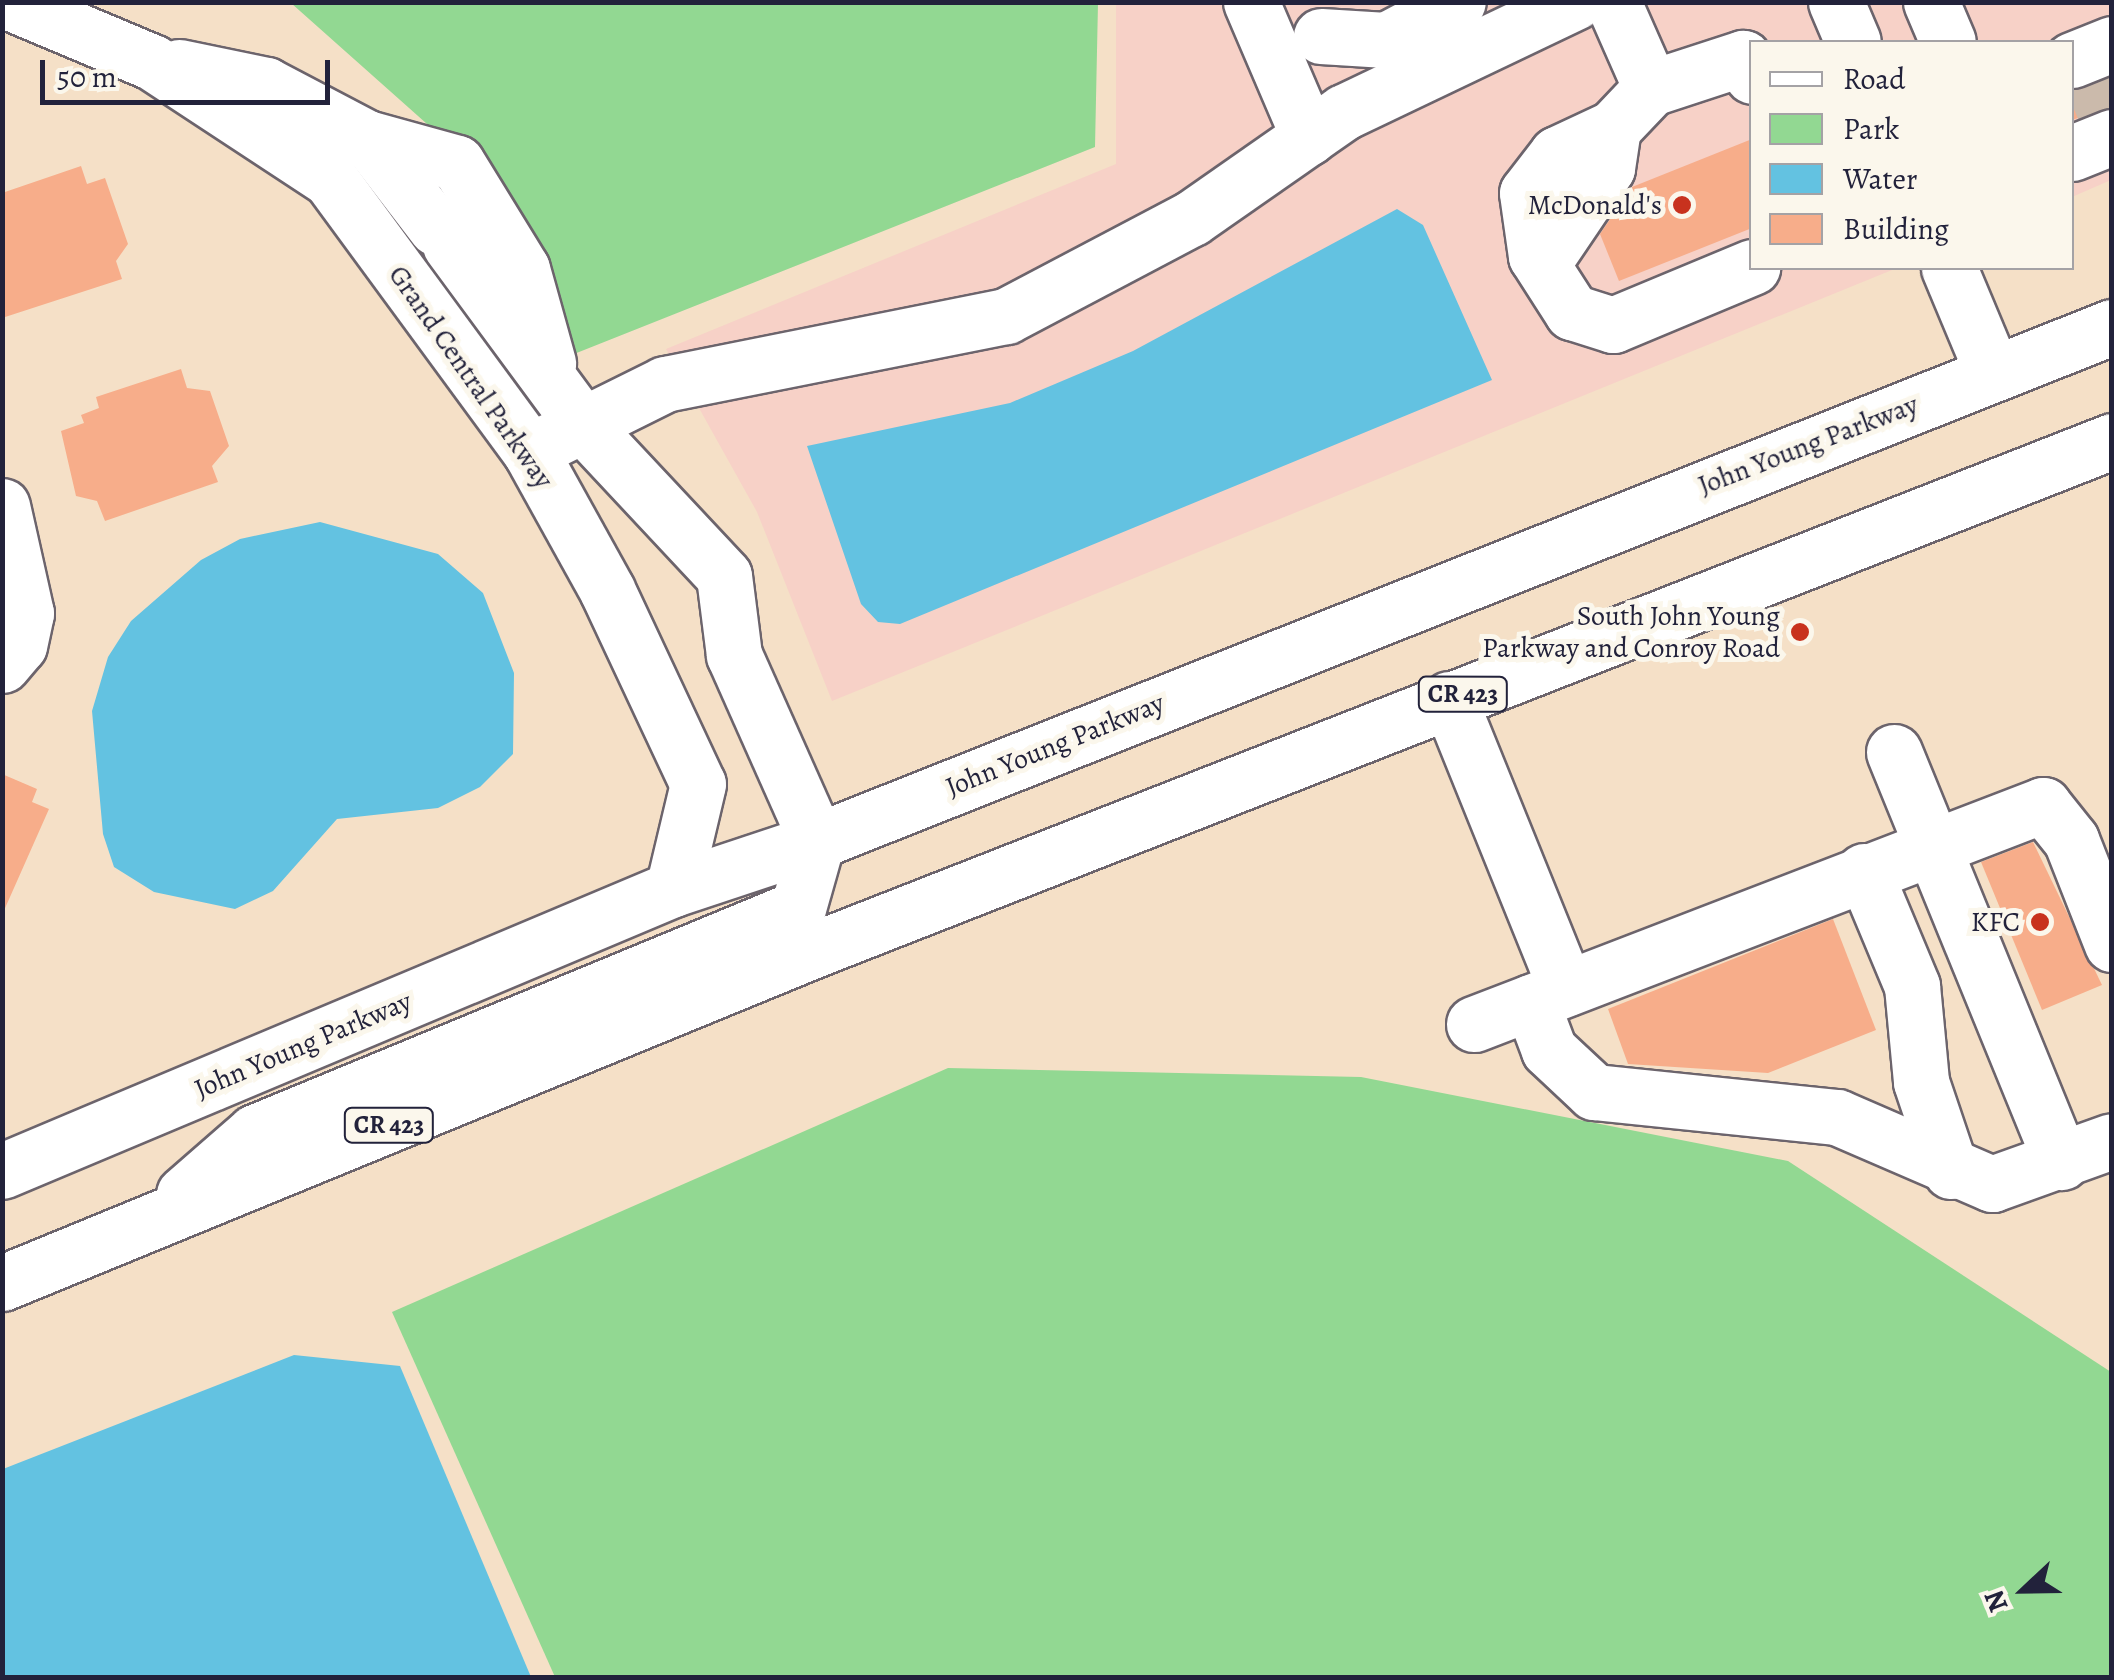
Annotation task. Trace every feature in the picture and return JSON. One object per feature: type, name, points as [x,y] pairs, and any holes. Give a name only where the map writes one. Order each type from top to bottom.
[{"type":"main road","points":[[1251,2],[1297,46],[1309,137]]},
{"type":"main road","points":[[1297,46],[1386,40],[1448,16],[1458,2]]},
{"type":"main road","points":[[1613,2],[1651,88]]},
{"type":"main road","points":[[1836,2],[1852,40]]},
{"type":"main road","points":[[1932,2],[1947,40]]},
{"type":"main road","name":"Grand Central Parkway","points":[[11,3],[152,62],[330,180],[357,216],[538,466],[698,784],[673,889]]},
{"type":"main road","points":[[538,466],[582,422],[754,365],[1006,316],[1192,218],[1344,112],[1550,8]]},
{"type":"main road","points":[[1297,46],[1377,12]]},
{"type":"main road","points":[[1749,70],[1743,58],[1651,88],[1613,128],[1557,154],[1528,193],[1542,264],[1572,312],[1613,324],[1749,268]]},
{"type":"main road","name":"Grand Central Parkway","points":[[152,62],[266,85],[380,155],[582,422],[724,576],[734,655],[816,841]]},
{"type":"main road","points":[[357,216],[380,155],[429,148],[472,182],[522,269],[582,422]]},
{"type":"main road","points":[[1950,270],[1993,373]]},
{"type":"main road","name":"John Young Parkway","points":[[2,1171],[673,889],[816,841],[2112,327]]},
{"type":"main road","name":"CR 423","points":[[2,1283],[816,950],[2112,440]]},
{"type":"main road","points":[[2,506],[26,613],[19,646],[2,665]]},
{"type":"main road","points":[[1449,699],[1548,995],[1549,1050],[1594,1092],[1837,1116],[1952,1170],[1992,1184],[2112,1141]]},
{"type":"main road","points":[[1894,752],[2062,1162]]},
{"type":"main road","points":[[816,950],[851,860],[958,800],[991,771]]},
{"type":"main road","points":[[1474,1024],[2043,805]]},
{"type":"main road","points":[[2043,805],[2071,840],[2112,944]]},
{"type":"main road","points":[[2043,805],[2112,990]]},
{"type":"main road","points":[[152,1222],[255,1132],[798,908],[816,841]]},
{"type":"main road","points":[[1864,871],[1912,986],[1921,1082],[1952,1170]]},
{"type":"shaded area","points":[[1116,3],[2111,3],[2111,180],[2074,196],[2074,40],[1749,40],[1749,270],[1892,270],[832,701],[757,512],[666,349],[1116,164]]},
{"type":"green space","points":[[291,3],[1098,3],[1095,147],[574,354],[454,148]]},
{"type":"green space","points":[[948,1068],[1361,1077],[1788,1161],[2111,1372],[2111,1677],[555,1677],[392,1312]]},
{"type":"water","points":[[1397,209],[1423,225],[1492,380],[900,624],[878,622],[861,604],[807,446],[1010,403],[1133,351]]},
{"type":"water","points":[[320,522],[438,554],[483,593],[514,673],[513,754],[480,787],[438,808],[337,819],[273,891],[235,909],[154,892],[114,867],[103,834],[92,711],[108,657],[131,621],[201,560],[240,539]]},
{"type":"water","points":[[294,1355],[400,1366],[531,1677],[3,1677],[3,1469]]},
{"type":"building","points":[[2112,78],[2112,107],[2074,119],[2074,90]]},
{"type":"building","name":"McDonald's","points":[[1749,140],[1749,229],[1619,281],[1600,234],[1632,187]]},
{"type":"building","points":[[81,166],[87,184],[105,178],[128,244],[116,261],[122,279],[2,318],[2,193]]},
{"type":"building","points":[[181,369],[187,388],[210,391],[229,446],[212,466],[218,482],[105,521],[97,501],[76,496],[61,431],[84,423],[81,415],[99,408],[96,397]]},
{"type":"building","points":[[2,774],[37,789],[32,802],[49,809],[2,915]]},
{"type":"building","name":"KFC","points":[[2033,842],[2102,985],[2042,1010],[1981,862]]},
{"type":"building","points":[[1833,919],[1876,1030],[1768,1073],[1628,1064],[1608,1009]]},
{"type":"tunnel","points":[[2091,78],[2107,116]]},
{"type":"place","name":"McDonald's","points":[[1682,205]]},
{"type":"place","name":"South John Young Parkway and Conroy Road","points":[[1800,632]]},
{"type":"place","name":"KFC","points":[[2040,922]]}]
